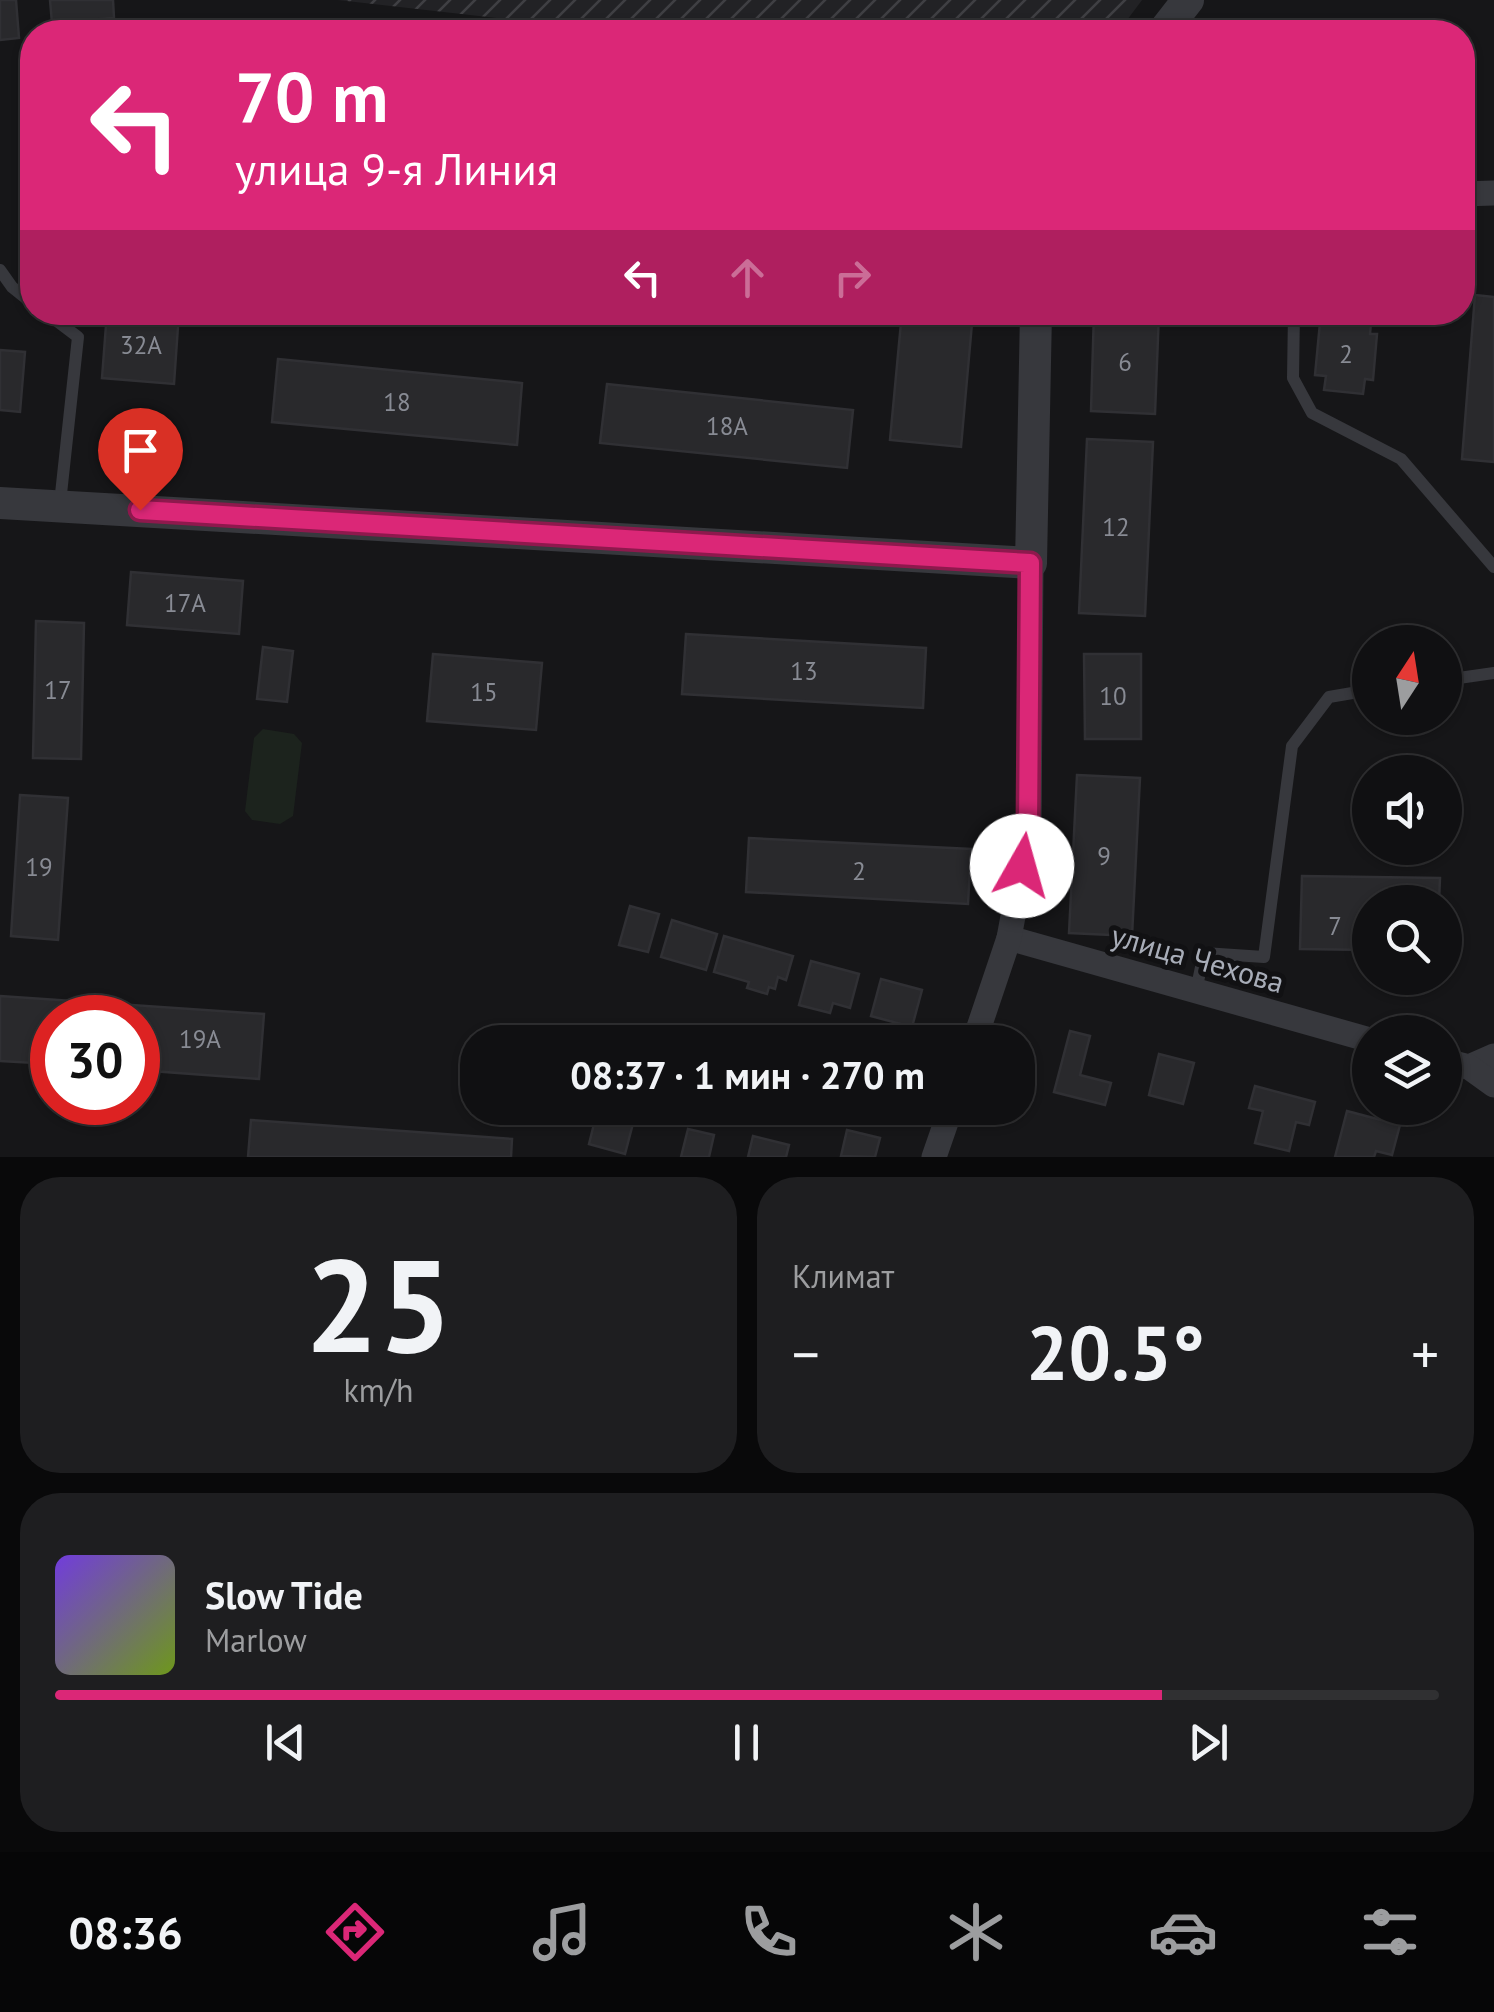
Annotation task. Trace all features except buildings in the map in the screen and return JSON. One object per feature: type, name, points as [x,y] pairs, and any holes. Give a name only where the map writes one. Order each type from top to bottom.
[{"type":"street","points":[[1172,20],[1188,0]]},
{"type":"street","points":[[980,1025],[1009,938],[1028,830],[1036,325]]},
{"type":"street","points":[[0,503],[1030,563]]},
{"type":"street","name":"улица Чехова","points":[[1009,938],[1352,1035]]},
{"type":"street","points":[[1462,1063],[1494,1056]]},
{"type":"street","points":[[1462,1067],[1494,1085]]},
{"type":"street","points":[[934,1157],[945,1125]]},
{"type":"lane","points":[[0,270],[20,293]]},
{"type":"lane","points":[[60,506],[78,337],[62,325]]},
{"type":"lane","points":[[1294,325],[1294,378],[1312,413],[1401,459],[1494,568]]},
{"type":"lane","points":[[1462,677],[1494,672]]},
{"type":"lane","points":[[1196,991],[1204,952],[1264,958],[1292,746],[1329,696],[1352,693]]},
{"type":"shaded area","points":[[338,0],[1142,0],[1127,20],[514,20]]},
{"type":"shaded area","points":[[263,729],[294,734],[302,743],[293,816],[280,824],[252,820],[245,811],[254,738]]},
{"type":"route","points":[[140,510],[1030,563],[1028,830],[1022,866]]}]
